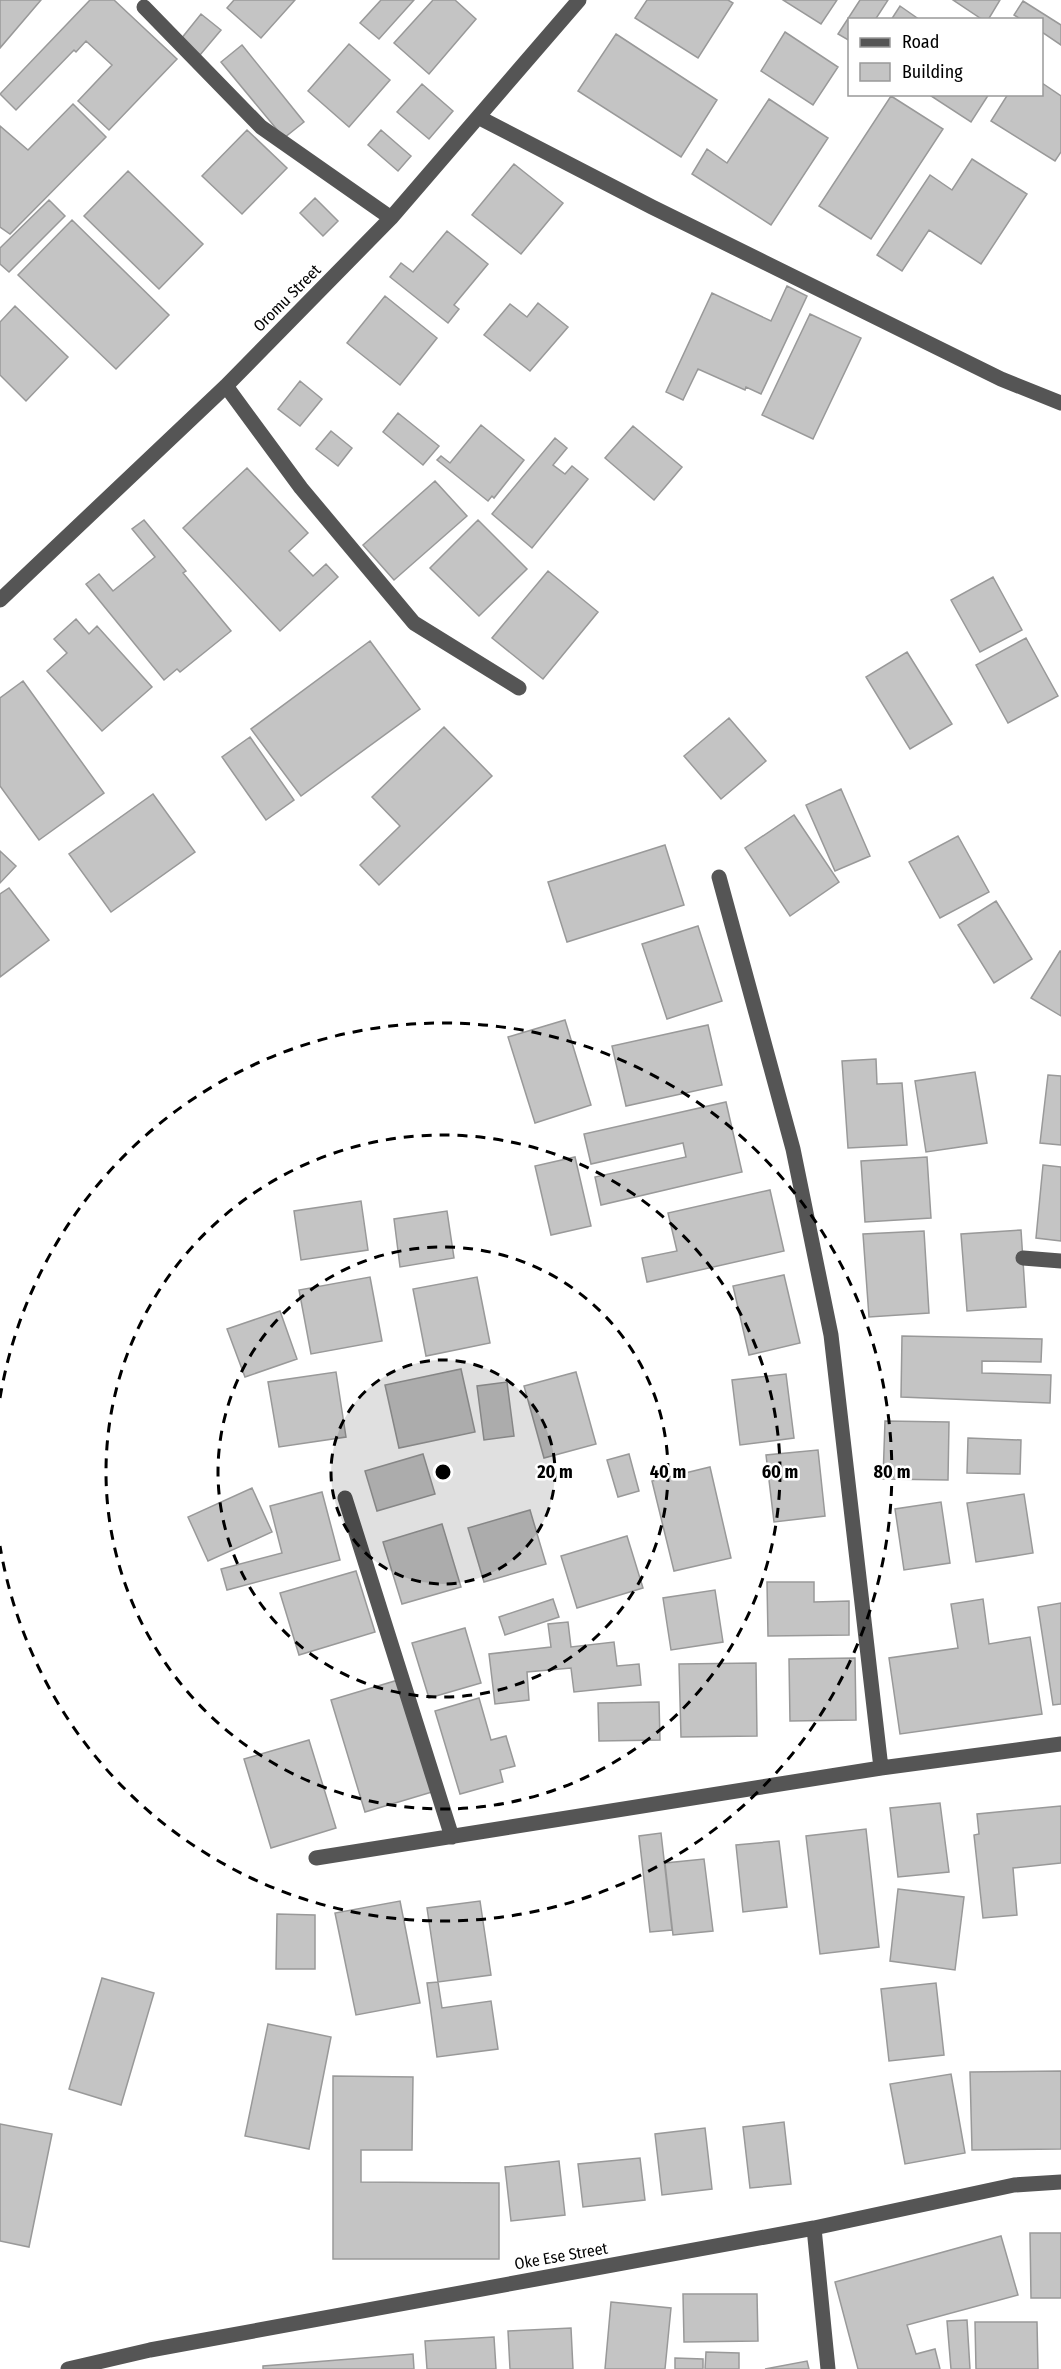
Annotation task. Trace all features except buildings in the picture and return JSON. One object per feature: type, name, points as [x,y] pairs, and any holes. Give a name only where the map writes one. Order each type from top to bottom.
[{"type":"street","name":"Oromu Street","points":[[0,600],[226,386],[391,218],[579,0]]},
{"type":"street","points":[[144,7],[261,128],[391,218]]},
{"type":"street","points":[[478,117],[652,207],[1001,379],[1061,403]]},
{"type":"street","points":[[226,386],[301,488],[414,623],[519,688]]},
{"type":"street","points":[[718,877],[794,1149],[831,1335],[881,1768]]},
{"type":"street","points":[[1023,1258],[1061,1261]]},
{"type":"street","points":[[345,1498],[452,1837]]},
{"type":"street","points":[[316,1858],[881,1768],[1061,1744]]},
{"type":"street","name":"Oke Ese Street","points":[[68,2369],[150,2350],[814,2228],[1014,2185],[1061,2182]]},
{"type":"street","points":[[814,2228],[828,2369]]}]
